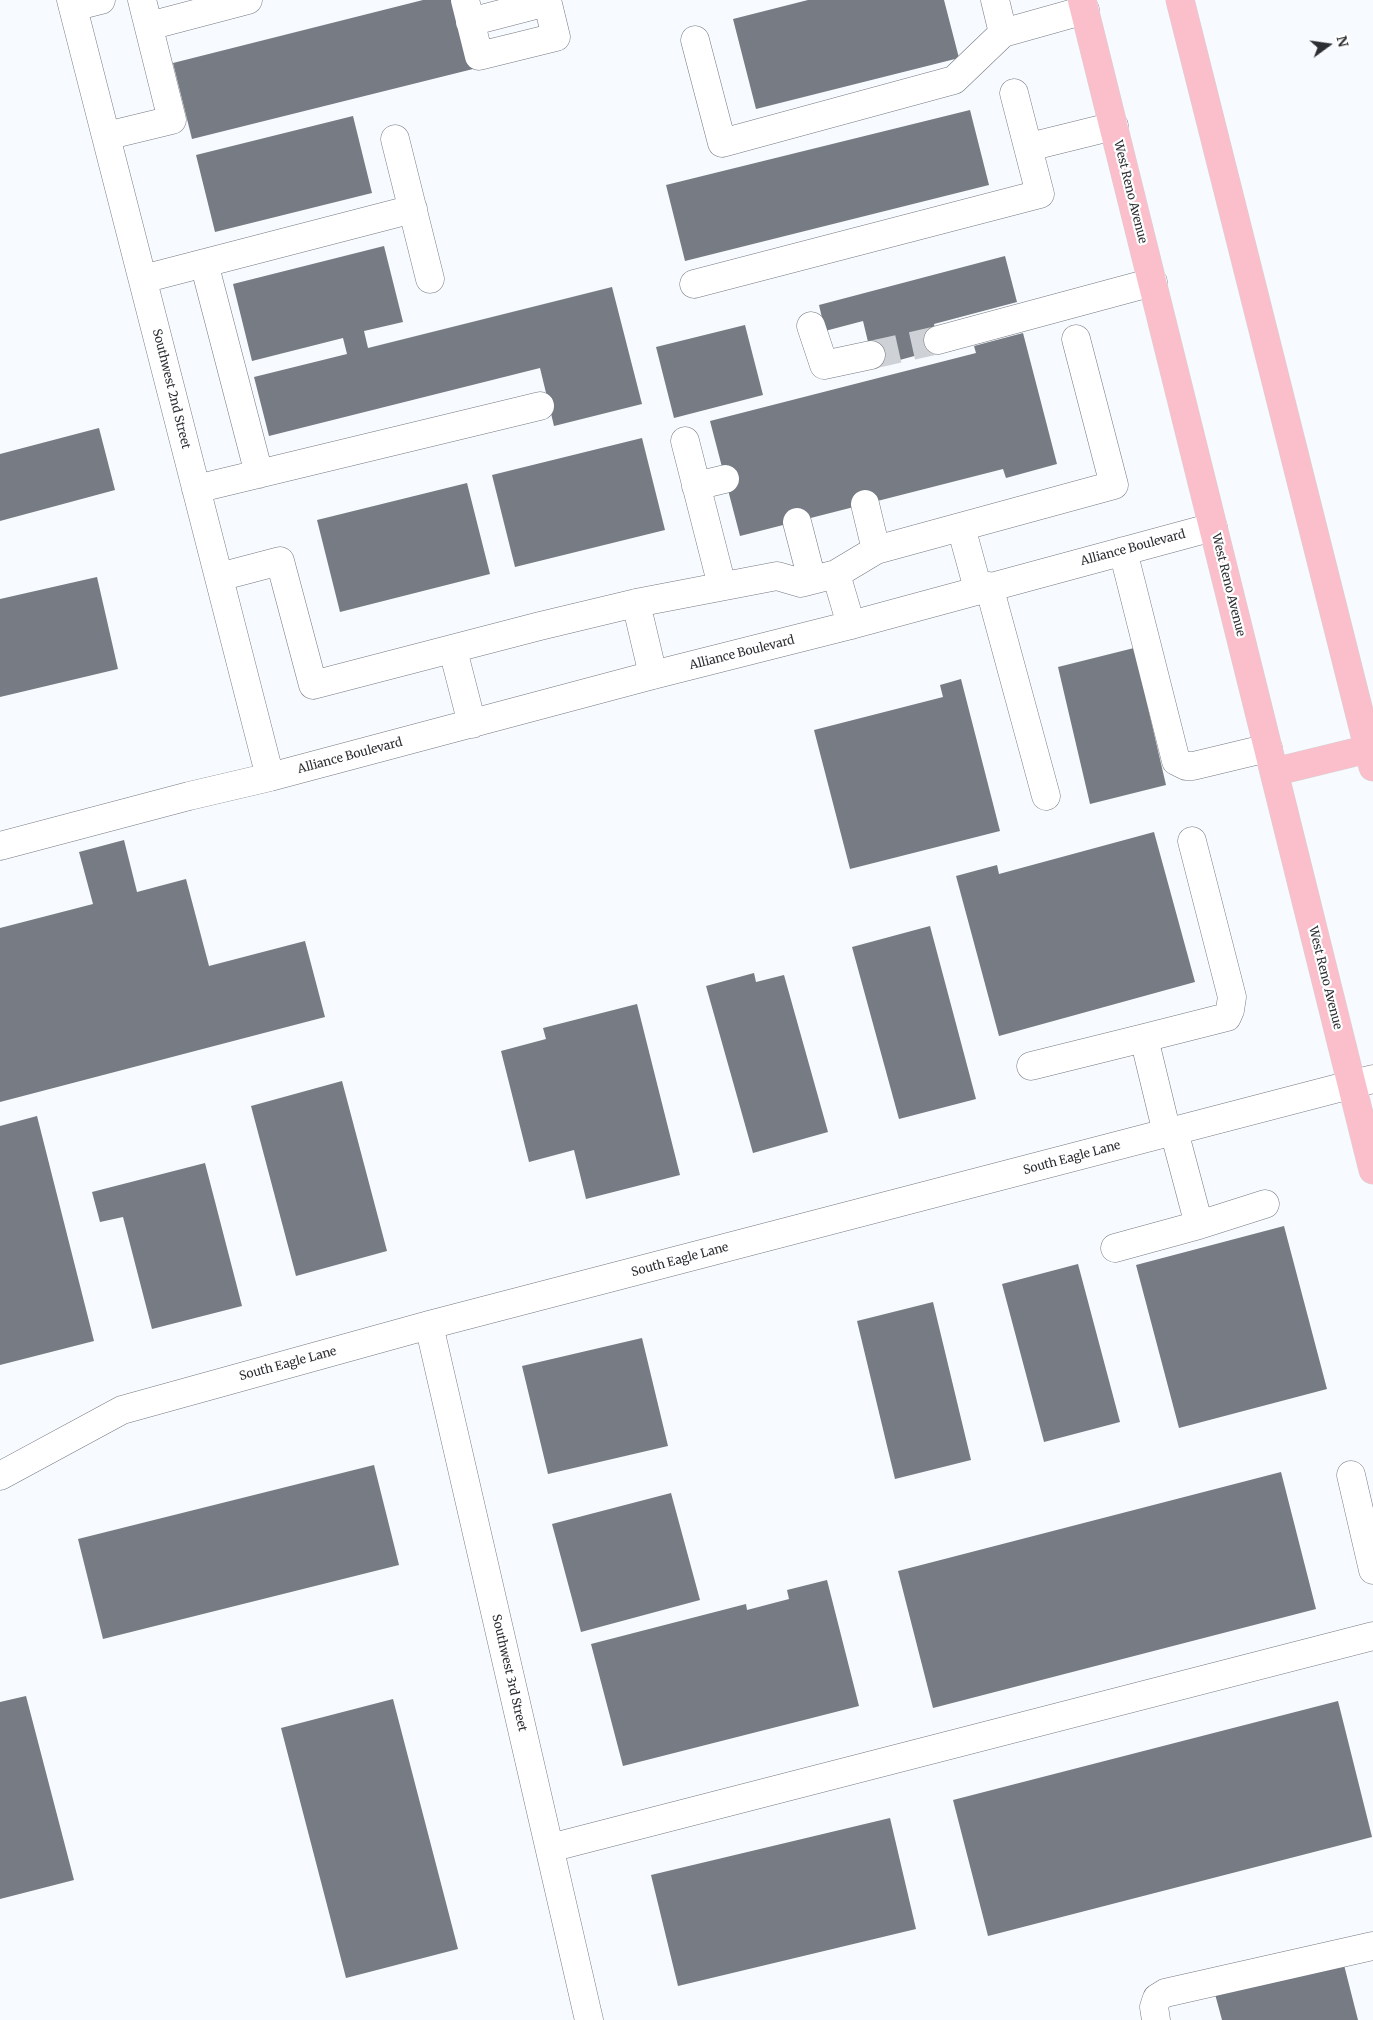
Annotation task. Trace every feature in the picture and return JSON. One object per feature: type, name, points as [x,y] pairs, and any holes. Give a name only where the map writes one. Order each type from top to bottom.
[{"type":"main road","points":[[1180,0],[1371,758],[1271,760]]},
{"type":"main road","name":"West Reno Avenue","points":[[1084,5],[1271,760],[1362,1082],[1373,1170]]},
{"type":"street","points":[[72,3],[101,0]]},
{"type":"street","points":[[106,136],[172,120],[142,0]]},
{"type":"street","points":[[149,26],[248,0]]},
{"type":"street","points":[[995,0],[1004,33]]},
{"type":"street","points":[[547,1],[556,37],[479,56],[467,11],[547,1]]},
{"type":"street","name":"Southwest 2nd Street","points":[[72,3],[270,777]]},
{"type":"street","points":[[695,40],[722,142],[954,80],[1004,33],[1084,5]]},
{"type":"street","points":[[694,284],[1040,194],[1014,93]]},
{"type":"street","points":[[1029,147],[1114,126]]},
{"type":"street","points":[[395,139],[430,279]]},
{"type":"street","points":[[143,279],[413,209]]},
{"type":"street","points":[[204,263],[259,474]]},
{"type":"street","points":[[938,340],[1153,282]]},
{"type":"street","points":[[811,326],[824,365],[871,355]]},
{"type":"street","points":[[219,577],[280,561],[314,685],[636,603],[777,576],[801,583],[824,577],[876,550],[1114,485],[1076,339]]},
{"type":"street","points":[[196,489],[540,406]]},
{"type":"street","points":[[685,441],[722,586]]},
{"type":"street","points":[[696,486],[725,479]]},
{"type":"street","points":[[865,504],[876,550]]},
{"type":"street","points":[[796,522],[851,625]]},
{"type":"street","name":"Alliance Boulevard","points":[[0,846],[851,625],[1213,527]]},
{"type":"street","points":[[961,528],[983,588],[1046,796]]},
{"type":"street","points":[[1123,550],[1176,761],[1186,766],[1193,766],[1271,760]]},
{"type":"street","points":[[636,603],[654,675]]},
{"type":"street","points":[[453,650],[472,724]]},
{"type":"street","points":[[1031,1066],[1227,1018],[1232,997],[1192,841]]},
{"type":"street","points":[[1144,1038],[1170,1132],[1199,1224]]},
{"type":"street","name":"South Eagle Lane","points":[[0,1476],[122,1410],[428,1325],[1362,1082]]},
{"type":"street","points":[[1115,1248],[1265,1204]]},
{"type":"street","name":"Southwest 3rd Street","points":[[428,1325],[589,2020]]},
{"type":"street","points":[[1351,1475],[1373,1570]]},
{"type":"street","points":[[550,1848],[1373,1636]]},
{"type":"street","points":[[1156,2020],[1154,2008],[1157,1998],[1164,1993],[1373,1946]]},
{"type":"building","points":[[423,0],[456,0],[473,69],[192,139],[173,63]]},
{"type":"building","points":[[808,0],[944,0],[959,58],[756,109],[733,19]]},
{"type":"building","points":[[970,110],[989,185],[685,261],[666,185]]},
{"type":"building","points":[[353,116],[372,193],[215,232],[196,155]]},
{"type":"building","points":[[384,246],[403,322],[364,331],[368,348],[612,287],[642,404],[554,426],[540,368],[269,436],[254,377],[347,354],[343,338],[252,361],[233,284]]},
{"type":"building","points":[[1005,256],[1017,302],[934,324],[940,349],[874,367],[863,321],[825,331],[819,305]]},
{"type":"building","points":[[745,325],[763,395],[674,418],[656,347]]},
{"type":"building","points":[[1023,333],[1057,464],[1006,478],[1003,469],[740,536],[710,421],[976,353],[974,346]]},
{"type":"building","points":[[99,428],[115,490],[0,521],[0,454]]},
{"type":"building","points":[[642,438],[665,530],[515,567],[492,475]]},
{"type":"building","points":[[467,483],[490,574],[340,612],[317,520]]},
{"type":"building","points":[[97,577],[118,669],[0,697],[0,599]]},
{"type":"building","points":[[1134,648],[1166,785],[1090,804],[1058,667]]},
{"type":"building","points":[[961,679],[1000,831],[850,869],[814,730],[943,697],[940,685]]},
{"type":"building","points":[[1154,832],[1195,982],[999,1036],[956,876],[997,865],[999,874]]},
{"type":"building","points":[[124,840],[137,892],[186,879],[209,966],[305,941],[325,1017],[0,1102],[0,928],[93,904],[79,852]]},
{"type":"building","points":[[930,926],[976,1099],[899,1119],[852,947]]},
{"type":"building","points":[[754,973],[756,982],[784,975],[828,1132],[753,1153],[706,986]]},
{"type":"building","points":[[637,1004],[680,1175],[586,1199],[574,1150],[529,1162],[501,1051],[546,1039],[543,1028]]},
{"type":"building","points":[[342,1081],[387,1251],[296,1276],[251,1106]]},
{"type":"building","points":[[37,1116],[94,1341],[0,1365],[0,1126]]},
{"type":"building","points":[[205,1163],[242,1306],[152,1329],[123,1217],[100,1222],[92,1192]]},
{"type":"building","points":[[1284,1226],[1327,1389],[1179,1428],[1136,1265]]},
{"type":"building","points":[[1078,1264],[1120,1422],[1044,1442],[1002,1284]]},
{"type":"building","points":[[933,1302],[971,1460],[895,1479],[857,1321]]},
{"type":"building","points":[[642,1338],[668,1446],[548,1474],[522,1366]]},
{"type":"building","points":[[374,1465],[399,1565],[103,1639],[78,1539]]},
{"type":"building","points":[[1281,1472],[1316,1609],[933,1708],[898,1571]]},
{"type":"building","points":[[671,1493],[700,1600],[581,1632],[552,1524]]},
{"type":"building","points":[[827,1580],[859,1706],[623,1766],[591,1644],[746,1604],[747,1610],[789,1599],[787,1590]]},
{"type":"building","points":[[26,1696],[74,1880],[0,1899],[0,1702]]},
{"type":"building","points":[[393,1699],[458,1949],[346,1978],[281,1728]]},
{"type":"building","points":[[1338,1701],[1372,1837],[988,1936],[953,1800]]},
{"type":"building","points":[[890,1818],[916,1929],[678,1986],[651,1875]]},
{"type":"building","points":[[1343,1961],[1358,2020],[1222,2020],[1215,1994]]},
{"type":"tunnel","points":[[871,355],[938,340]]}]
